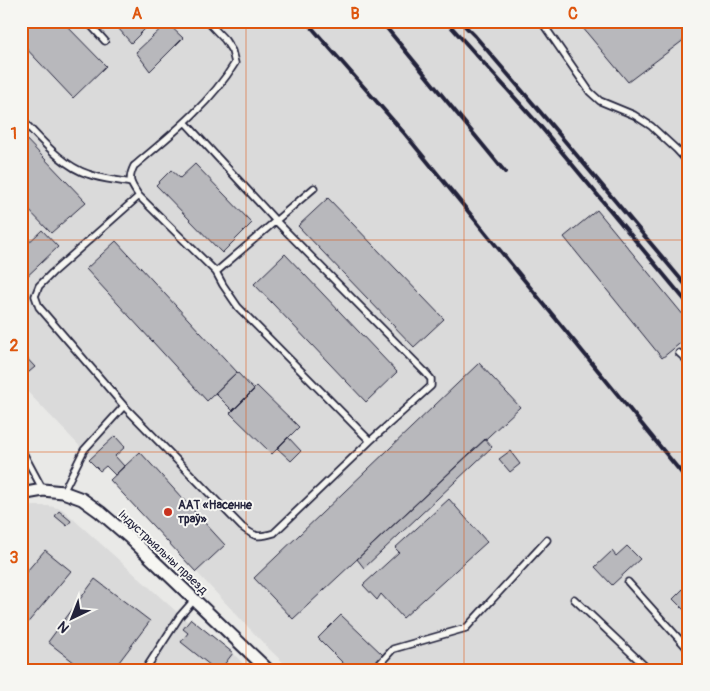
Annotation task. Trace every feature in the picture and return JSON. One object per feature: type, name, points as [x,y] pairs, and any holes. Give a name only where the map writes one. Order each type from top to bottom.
[{"type":"street","name":"Індустрыяльны праезд","points":[[21,494],[43,490],[63,492],[82,500],[100,512],[195,599],[268,670]]},
{"type":"lane","points":[[86,21],[105,41]]},
{"type":"lane","points":[[207,21],[232,51],[235,63],[226,76],[185,122],[134,166],[130,174],[130,183],[139,196],[216,272],[238,307],[370,441]]},
{"type":"lane","points":[[541,21],[590,92],[600,101],[634,115],[650,126],[689,163]]},
{"type":"lane","points":[[21,119],[62,160],[74,168],[88,174],[130,183]]},
{"type":"lane","points":[[139,196],[39,286],[35,296],[39,307],[124,406],[242,527],[252,535],[264,536],[274,533],[370,441],[427,390],[431,386],[431,379],[276,220],[185,122]]},
{"type":"lane","points":[[216,272],[314,188]]},
{"type":"lane","points":[[679,352],[689,362]]},
{"type":"lane","points":[[63,492],[84,450],[124,406]]},
{"type":"lane","points":[[21,449],[43,490]]},
{"type":"lane","points":[[374,670],[393,648],[466,628],[547,540]]},
{"type":"lane","points":[[628,582],[689,650]]},
{"type":"lane","points":[[145,670],[180,616],[195,599]]},
{"type":"lane","points":[[574,599],[649,670]]},
{"type":"shaded area","points":[[21,21],[689,21],[689,670],[291,670],[266,646],[110,480],[115,475],[107,466],[100,471],[89,460],[91,458],[21,385]]},
{"type":"shaded area","points":[[49,506],[62,509],[188,622],[191,619],[233,653],[249,670],[21,670],[21,508]]},
{"type":"building","points":[[21,21],[62,21],[106,66],[73,98],[21,43]]},
{"type":"building","points":[[112,21],[153,21],[131,43]]},
{"type":"building","points":[[577,21],[689,21],[689,36],[628,82]]},
{"type":"building","points":[[167,23],[183,38],[150,71],[136,52]]},
{"type":"building","points":[[21,134],[86,202],[51,233],[21,202]]},
{"type":"building","points":[[195,164],[252,223],[222,253],[156,185],[171,170],[180,178]]},
{"type":"building","points":[[328,198],[444,319],[414,347],[298,226]]},
{"type":"building","points":[[597,210],[689,322],[689,336],[662,358],[564,237]]},
{"type":"building","points":[[42,230],[58,247],[21,282],[21,250]]},
{"type":"building","points":[[116,241],[237,372],[207,401],[86,269]]},
{"type":"building","points":[[285,254],[397,372],[366,402],[254,284]]},
{"type":"building","points":[[21,352],[35,367],[23,377],[21,375]]},
{"type":"building","points":[[479,363],[520,407],[293,619],[254,578]]},
{"type":"building","points":[[237,372],[254,390],[233,411],[215,393]]},
{"type":"building","points":[[257,386],[299,427],[272,454],[230,413]]},
{"type":"building","points":[[115,436],[125,447],[115,456],[124,466],[115,475],[106,466],[100,471],[89,460]]},
{"type":"building","points":[[288,437],[301,451],[291,461],[277,448]]},
{"type":"building","points":[[485,439],[492,447],[364,568],[357,559]]},
{"type":"building","points":[[510,451],[520,464],[510,472],[499,459]]},
{"type":"building","name":"ААТ «Насенне траў»","points":[[140,452],[225,545],[196,572],[110,480]]},
{"type":"building","points":[[449,499],[487,542],[403,618],[381,594],[377,600],[363,585],[399,552],[395,548]]},
{"type":"building","points":[[59,511],[71,521],[67,526],[55,516]]},
{"type":"building","points":[[627,546],[640,559],[612,585],[595,567],[612,551],[616,556]]},
{"type":"building","points":[[45,550],[71,571],[25,626],[21,623],[21,578]]},
{"type":"building","points":[[95,579],[150,621],[113,670],[84,670],[48,642]]},
{"type":"building","points":[[685,587],[689,591],[689,615],[673,599]]},
{"type":"building","points":[[341,615],[383,655],[368,670],[350,670],[318,638]]},
{"type":"building","points":[[191,619],[233,653],[220,670],[216,670],[181,642],[188,633],[183,629]]},
{"type":"railway","points":[[306,21],[405,134],[689,482]]},
{"type":"railway","points":[[381,21],[505,172]]},
{"type":"railway","points":[[446,21],[541,127],[689,305]]},
{"type":"railway","points":[[460,21],[548,121],[689,289]]},
{"type":"place","name":"ААТ «Насенне траў»","points":[[168,512]]}]
